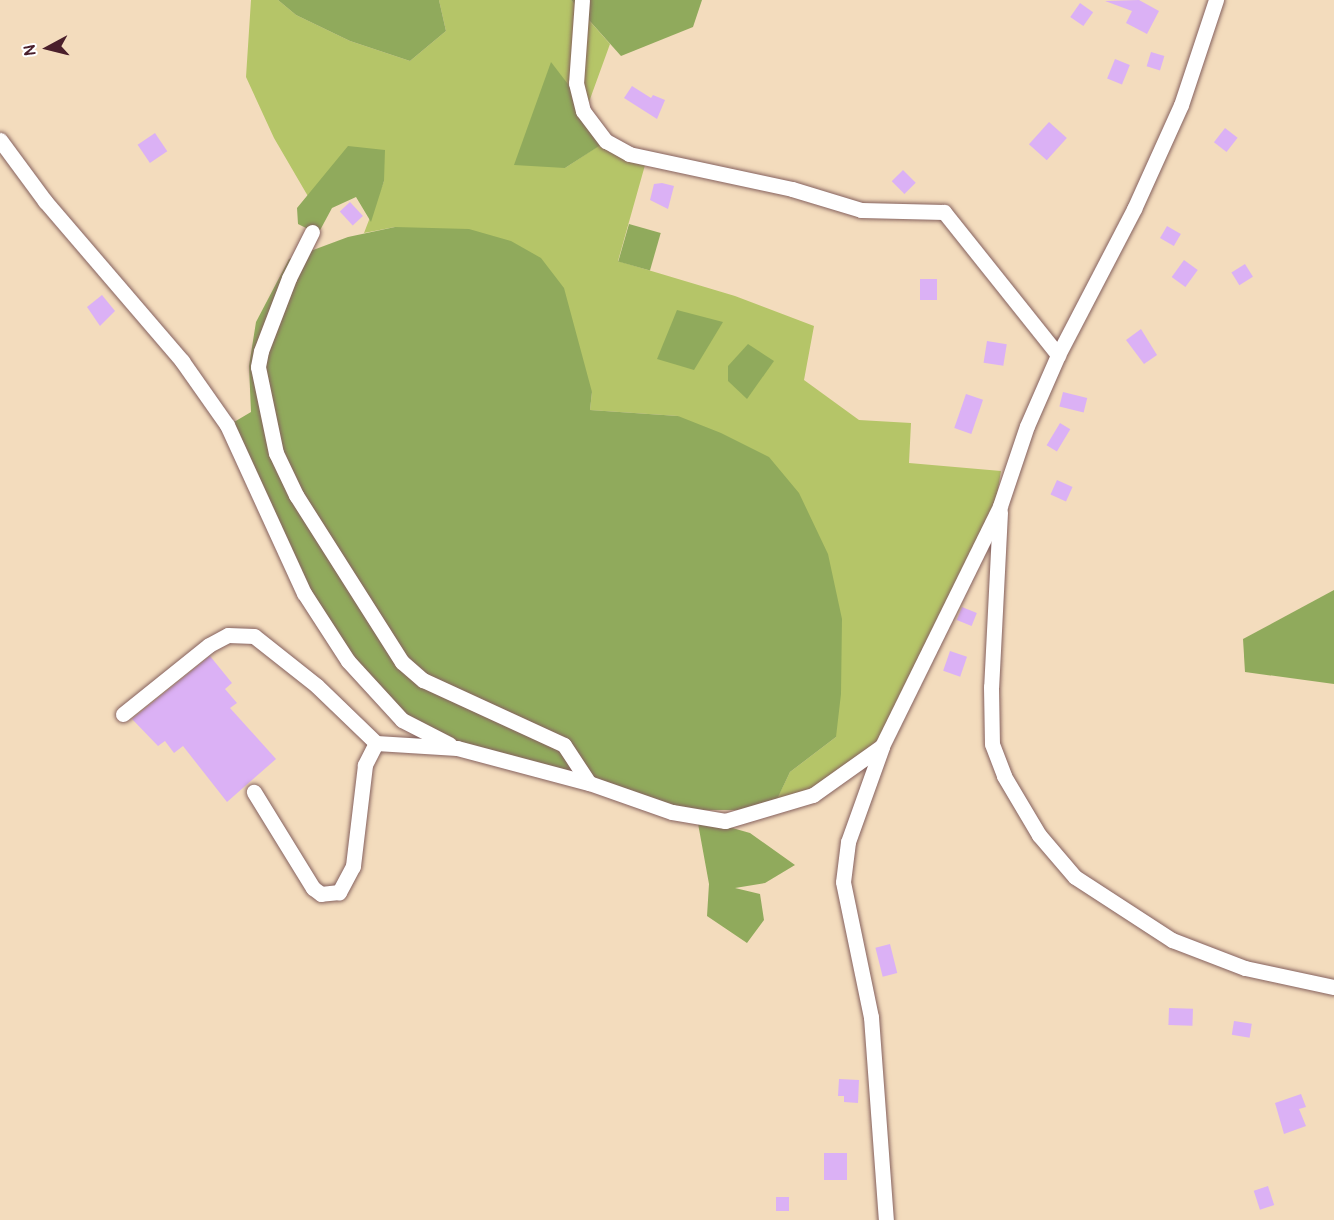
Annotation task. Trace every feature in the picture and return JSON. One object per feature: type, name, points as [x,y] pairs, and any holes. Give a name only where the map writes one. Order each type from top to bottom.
[{"type":"street","points":[[582,0],[576,83],[583,111],[606,141],[629,154],[792,189],[861,210],[944,212],[1058,355]]},
{"type":"street","points":[[886,1220],[871,1017],[843,882],[848,843],[882,746],[1000,506],[1027,426],[1058,355],[1134,209],[1181,105],[1216,0]]},
{"type":"street","points":[[0,140],[45,201],[182,361],[227,425],[304,593],[348,661],[402,720],[457,748]]},
{"type":"street","points":[[312,232],[289,278],[261,351],[258,367],[276,453],[296,495],[402,662],[423,680],[564,745],[589,783]]},
{"type":"street","points":[[1000,506],[991,687],[992,744],[1004,776],[1039,835],[1075,878],[1172,940],[1245,968],[1334,987]]},
{"type":"street","points":[[123,714],[209,645],[242,633],[254,636],[317,686],[376,743],[457,748],[589,783],[672,812],[725,820],[813,795],[882,746]]},
{"type":"street","points":[[254,792],[313,888],[321,894],[334,894],[347,882],[353,866],[365,765],[376,743]]},
{"type":"green space","points":[[251,0],[278,0],[296,15],[350,41],[410,61],[446,31],[439,0],[571,0],[610,44],[565,168],[606,141],[647,158],[618,261],[735,296],[814,326],[804,380],[859,420],[911,423],[909,463],[1001,471],[996,501],[879,739],[823,786],[776,801],[790,772],[836,737],[678,416],[590,410],[592,392],[395,227],[364,233],[384,181],[309,198],[274,138],[246,77]]},
{"type":"green space","points":[[278,0],[439,0],[446,31],[410,61],[350,41],[296,15]]},
{"type":"green space","points":[[571,0],[702,0],[693,27],[621,56]]},
{"type":"green space","points":[[551,62],[610,139],[565,168],[514,165]]},
{"type":"green space","points":[[348,146],[385,150],[384,181],[371,222],[356,197],[332,208],[318,234],[298,224],[297,208]]},
{"type":"green space","points":[[629,224],[661,233],[650,271],[618,261]]},
{"type":"green space","points":[[395,227],[469,229],[511,241],[541,258],[564,288],[592,392],[590,410],[678,416],[721,433],[769,457],[799,493],[828,554],[842,619],[841,694],[836,737],[790,772],[772,810],[685,810],[479,750],[404,720],[305,593],[229,425],[251,412],[249,366],[256,322],[289,259],[348,237]]},
{"type":"green space","points":[[677,310],[723,322],[694,370],[657,359]]},
{"type":"green space","points":[[748,344],[774,361],[747,399],[728,381],[728,366]]},
{"type":"green space","points":[[1334,590],[1334,684],[1245,672],[1243,639]]},
{"type":"green space","points":[[697,818],[750,833],[795,865],[765,883],[735,888],[760,894],[764,920],[747,943],[707,916],[709,884]]},
{"type":"building","points":[[1139,0],[1159,11],[1147,34],[1126,23],[1132,11],[1105,1]]},
{"type":"building","points":[[1080,3],[1093,12],[1083,26],[1070,17]]},
{"type":"building","points":[[1151,52],[1164,56],[1160,70],[1147,66]]},
{"type":"building","points":[[1115,59],[1130,65],[1122,84],[1107,78]]},
{"type":"building","points":[[632,86],[651,98],[653,95],[665,100],[657,119],[624,98]]},
{"type":"building","points":[[1049,122],[1067,138],[1047,160],[1029,144]]},
{"type":"building","points":[[1225,128],[1238,138],[1227,152],[1214,142]]},
{"type":"building","points":[[155,133],[167,151],[150,163],[138,145]]},
{"type":"building","points":[[903,170],[916,183],[904,194],[892,181]]},
{"type":"building","points":[[654,184],[674,186],[668,209],[650,200]]},
{"type":"building","points":[[350,202],[363,216],[353,225],[340,212]]},
{"type":"building","points":[[1167,226],[1181,234],[1174,246],[1160,238]]},
{"type":"building","points":[[1184,260],[1198,270],[1185,287],[1172,277]]},
{"type":"building","points":[[1245,264],[1253,277],[1239,285],[1231,272]]},
{"type":"building","points":[[920,279],[937,279],[937,300],[920,300]]},
{"type":"building","points":[[102,295],[115,311],[100,326],[87,307]]},
{"type":"building","points":[[1141,329],[1157,355],[1144,364],[1126,340]]},
{"type":"building","points":[[987,341],[1007,344],[1003,366],[984,363]]},
{"type":"building","points":[[1063,392],[1087,398],[1084,413],[1059,407]]},
{"type":"building","points":[[966,394],[983,400],[971,434],[954,428]]},
{"type":"building","points":[[1060,423],[1070,429],[1057,451],[1047,445]]},
{"type":"building","points":[[1057,480],[1073,487],[1066,502],[1050,495]]},
{"type":"building","points":[[962,607],[977,613],[972,626],[957,620]]},
{"type":"building","points":[[950,651],[967,657],[960,677],[943,671]]},
{"type":"building","points":[[210,656],[232,683],[225,689],[237,703],[230,708],[276,759],[227,802],[183,746],[174,753],[165,741],[158,746],[132,719]]},
{"type":"building","points":[[890,944],[897,973],[883,977],[875,948]]},
{"type":"building","points":[[1169,1008],[1193,1009],[1192,1026],[1168,1025]]},
{"type":"building","points":[[1234,1021],[1252,1024],[1250,1038],[1232,1035]]},
{"type":"building","points":[[839,1079],[859,1080],[858,1103],[844,1102],[844,1096],[838,1096]]},
{"type":"building","points":[[1301,1094],[1306,1107],[1299,1109],[1306,1126],[1284,1134],[1275,1103]]},
{"type":"building","points":[[824,1153],[847,1153],[847,1180],[824,1180]]},
{"type":"building","points":[[1268,1186],[1274,1205],[1260,1210],[1254,1191]]},
{"type":"building","points":[[776,1197],[789,1197],[789,1211],[776,1211]]}]
